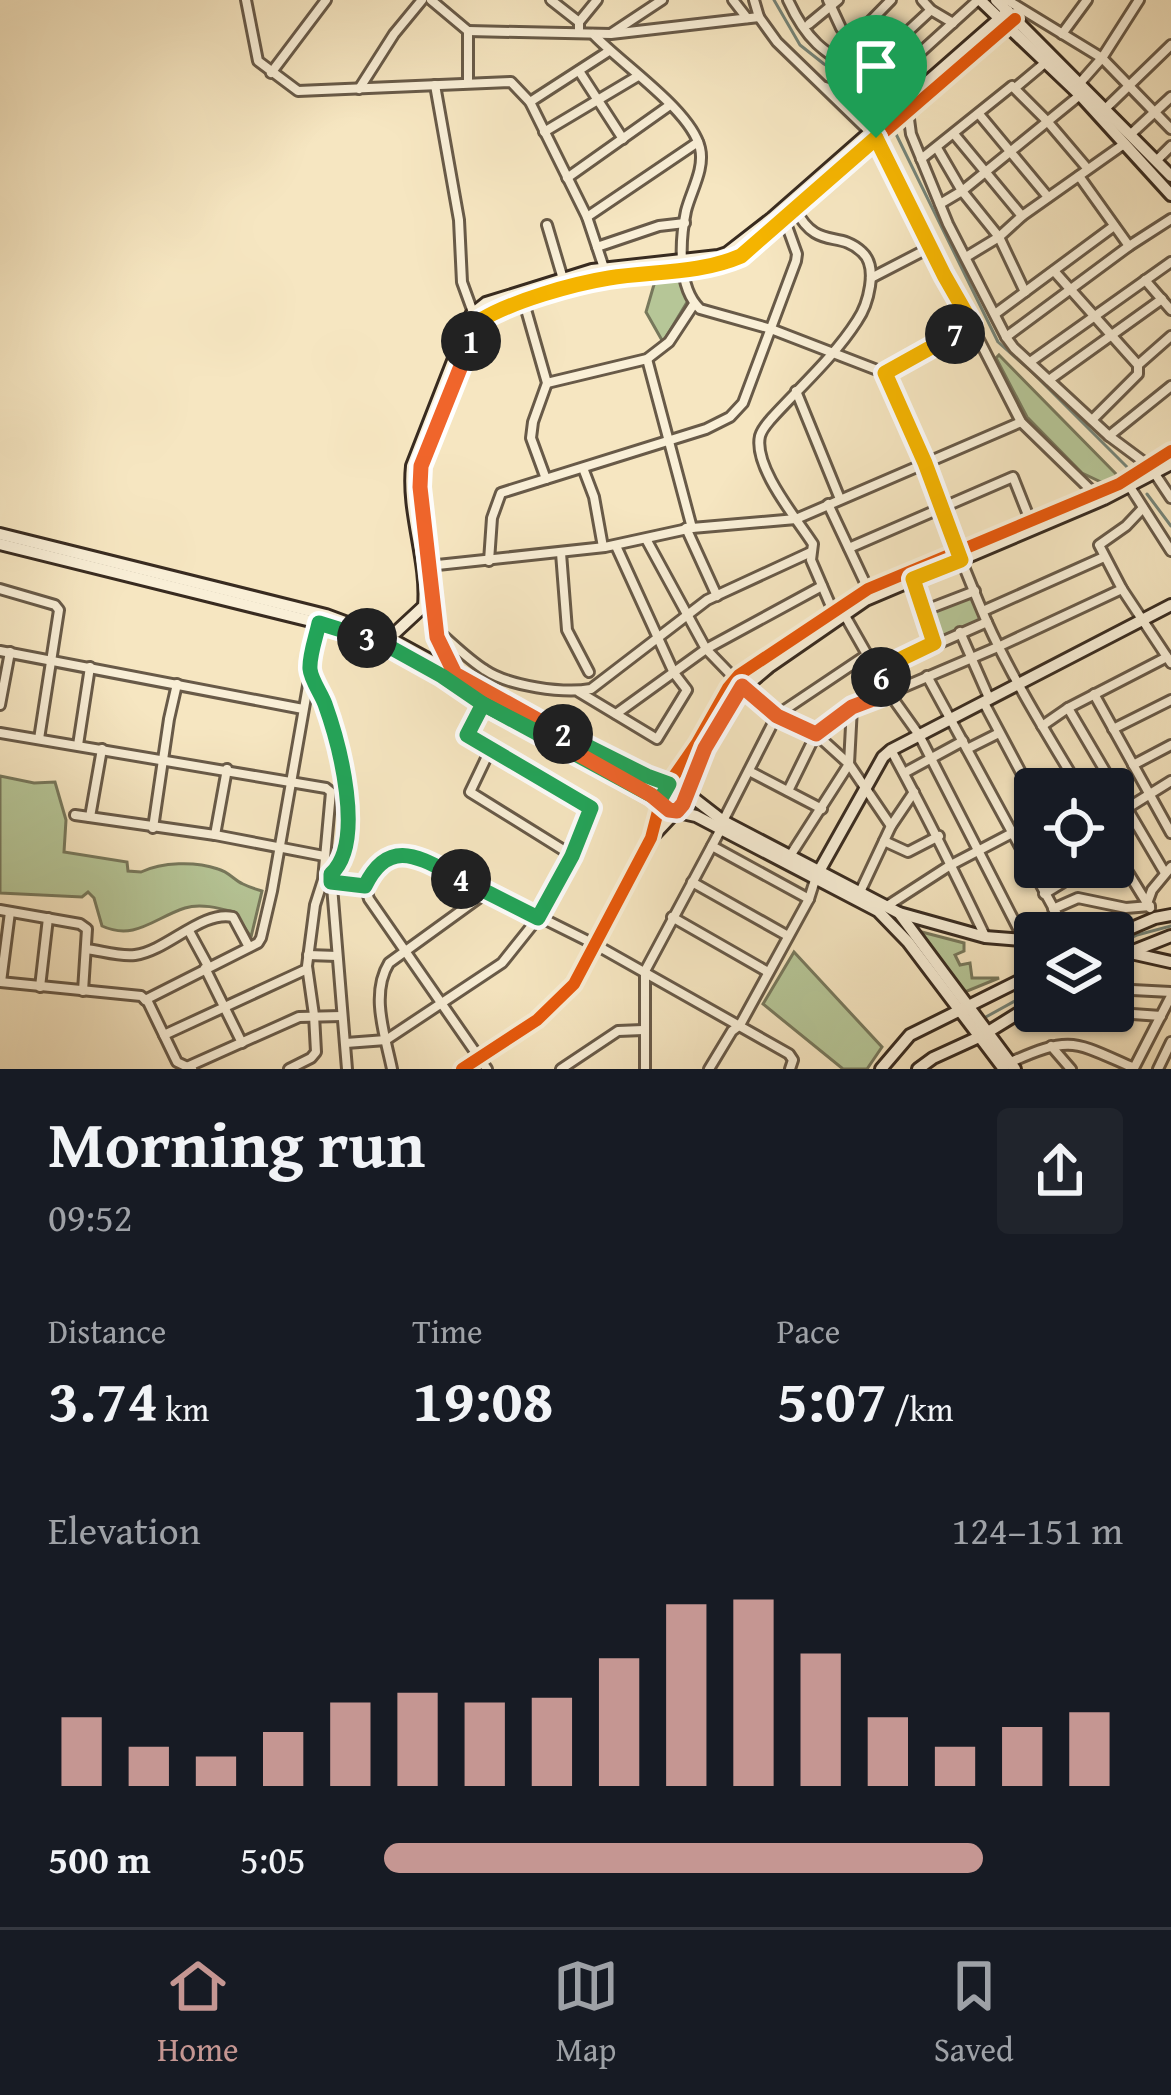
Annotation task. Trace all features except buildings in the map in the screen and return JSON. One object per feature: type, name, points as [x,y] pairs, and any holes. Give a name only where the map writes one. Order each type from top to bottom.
[{"type":"street","points":[[246,0],[258,61],[298,91],[512,82],[530,102],[587,217],[604,268]]},
{"type":"street","points":[[271,73],[326,0]]},
{"type":"street","points":[[359,88],[394,34],[427,0],[468,31],[611,34],[759,17]]},
{"type":"street","points":[[551,0],[579,22]]},
{"type":"street","points":[[579,33],[579,22],[597,0]]},
{"type":"street","points":[[611,34],[662,0]]},
{"type":"street","points":[[733,0],[748,19]]},
{"type":"street","points":[[754,0],[759,17],[801,68],[869,130],[1021,422],[1095,494]]},
{"type":"street","points":[[788,0],[810,39],[825,53],[877,84],[890,98],[906,103]]},
{"type":"street","points":[[853,39],[891,0]]},
{"type":"street","points":[[922,0],[953,23]]},
{"type":"street","points":[[891,79],[979,0],[1062,34],[1102,58],[1171,129]]},
{"type":"street","points":[[996,0],[1128,139],[1171,176]]},
{"type":"street","points":[[455,674],[436,630],[410,483],[412,466],[474,320],[486,304],[727,253],[869,130],[1011,14],[1035,0]]},
{"type":"street","points":[[1062,34],[1087,0]]},
{"type":"street","points":[[940,204],[985,173],[1080,89],[1139,0]]},
{"type":"street","points":[[808,24],[832,2],[841,28],[891,79],[906,103],[911,134],[947,224],[1006,337],[1151,470],[1170,495]]},
{"type":"street","points":[[874,62],[931,10]]},
{"type":"street","points":[[1011,14],[1046,62],[1106,108],[1171,195]]},
{"type":"street","points":[[468,31],[469,82]]},
{"type":"street","points":[[593,34],[670,105],[698,142],[702,160],[685,223],[683,265],[694,304],[885,373],[988,622],[1067,768]]},
{"type":"street","points":[[1106,108],[1171,46]]},
{"type":"street","points":[[530,102],[609,51]]},
{"type":"street","points":[[921,159],[1046,62]]},
{"type":"street","points":[[579,71],[623,139]]},
{"type":"street","points":[[544,132],[638,76]]},
{"type":"street","points":[[435,85],[459,220],[462,282],[474,320]]},
{"type":"street","points":[[1013,87],[1087,168]]},
{"type":"street","points":[[966,257],[1128,139],[1171,97]]},
{"type":"street","points":[[567,178],[670,105]]},
{"type":"street","points":[[979,114],[1048,196]]},
{"type":"street","points":[[523,297],[604,268],[716,265],[741,256],[790,214],[869,130]]},
{"type":"street","points":[[954,134],[1022,216]]},
{"type":"street","points":[[587,217],[698,142]]},
{"type":"street","points":[[1156,161],[1171,146]]},
{"type":"street","points":[[938,148],[962,191],[999,237],[1025,292]]},
{"type":"street","points":[[1079,176],[1129,246]]},
{"type":"street","points":[[790,214],[815,235],[859,248],[867,256],[871,278],[859,320],[762,430],[761,456],[785,504],[813,544],[811,560],[822,586],[920,735],[1014,913]]},
{"type":"street","points":[[489,561],[492,518],[501,493],[706,429],[743,404],[797,254],[790,214]]},
{"type":"street","points":[[1006,337],[1171,219]]},
{"type":"street","points":[[597,247],[659,226],[685,223]]},
{"type":"street","points":[[547,225],[563,279]]},
{"type":"street","points":[[994,314],[1114,226]]},
{"type":"street","points":[[871,278],[931,247]]},
{"type":"street","points":[[1030,362],[1171,262]]},
{"type":"street","points":[[1054,271],[1138,365],[1138,374],[1092,420]]},
{"type":"street","points":[[1145,280],[1171,310]]},
{"type":"street","points":[[523,297],[548,383],[532,438],[546,479]]},
{"type":"street","points":[[1049,380],[1162,299]]},
{"type":"street","points":[[548,383],[647,359],[669,342],[694,304]]},
{"type":"street","points":[[885,373],[972,324]]},
{"type":"street","points":[[1138,365],[1171,336]]},
{"type":"street","points":[[647,359],[688,528],[717,596]]},
{"type":"street","points":[[1109,436],[1171,386]]},
{"type":"street","points":[[796,391],[840,499]]},
{"type":"street","points":[[426,566],[603,548],[688,528],[796,519],[1021,422]]},
{"type":"street","points":[[461,1069],[537,1020],[574,984],[651,838],[660,800],[739,683],[868,589],[1130,487],[1171,451]]},
{"type":"street","points":[[839,612],[1030,520],[1171,464]]},
{"type":"street","points":[[583,468],[598,513],[603,548]]},
{"type":"street","points":[[849,548],[1013,477],[1030,520]]},
{"type":"street","points":[[1130,487],[1171,551]]},
{"type":"street","points":[[828,504],[868,589]]},
{"type":"street","points":[[1042,726],[1094,694],[1169,660],[1122,590],[1099,545],[1143,508]]},
{"type":"street","points":[[0,534],[326,615],[383,636],[573,740],[686,792],[722,825],[878,911],[967,1012]]},
{"type":"street","points":[[646,539],[706,650],[777,716],[816,734],[849,764],[891,826]]},
{"type":"street","points":[[0,544],[319,623],[388,646],[483,704],[660,800],[669,810],[722,825],[899,913],[985,937],[1014,939]]},
{"type":"street","points":[[578,691],[657,739],[687,690],[674,673],[616,546]]},
{"type":"street","points":[[436,630],[488,673],[547,688],[591,689],[717,596],[812,551]]},
{"type":"street","points":[[561,553],[567,630],[589,672]]},
{"type":"street","points":[[983,610],[1104,557]]},
{"type":"street","points":[[383,636],[396,632],[424,606],[426,566]]},
{"type":"street","points":[[913,579],[934,643]]},
{"type":"street","points":[[616,714],[706,650],[822,586]]},
{"type":"street","points":[[0,590],[55,604],[59,610],[39,740]]},
{"type":"street","points":[[788,791],[816,734],[852,707],[1122,590]]},
{"type":"street","points":[[923,611],[975,591]]},
{"type":"street","points":[[709,1069],[740,1025],[884,757],[1171,605]]},
{"type":"street","points":[[878,670],[988,622]]},
{"type":"street","points":[[146,1000],[261,938],[319,623]]},
{"type":"street","points":[[960,632],[999,733],[1018,768]]},
{"type":"street","points":[[0,705],[5,652],[303,709]]},
{"type":"street","points":[[645,1069],[645,971],[777,716],[868,654]]},
{"type":"street","points":[[79,745],[90,667]]},
{"type":"street","points":[[289,1069],[316,1052],[308,955],[315,905],[341,861],[347,830],[347,784],[339,745],[310,670]]},
{"type":"street","points":[[927,676],[1014,837]]},
{"type":"street","points":[[651,838],[683,804],[739,683]]},
{"type":"street","points":[[153,828],[177,684]]},
{"type":"street","points":[[1094,694],[1171,833]]},
{"type":"street","points":[[1113,729],[1171,700]]},
{"type":"street","points":[[346,1043],[386,1040],[502,962],[538,918],[572,856],[591,808],[467,735],[483,704]]},
{"type":"street","points":[[790,856],[849,764],[852,707]]},
{"type":"street","points":[[1069,708],[1104,768]]},
{"type":"street","points":[[0,733],[290,780],[331,792],[324,856],[347,1069]]},
{"type":"street","points":[[904,773],[999,733]]},
{"type":"street","points":[[1133,765],[1171,745]]},
{"type":"street","points":[[491,748],[470,792],[572,856]]},
{"type":"street","points":[[90,818],[102,749]]},
{"type":"street","points":[[891,751],[939,836],[985,937]]},
{"type":"street","points":[[215,835],[226,769]]},
{"type":"street","points":[[749,771],[822,809]]},
{"type":"street","points":[[1134,804],[1171,781]]},
{"type":"street","points":[[860,892],[891,826],[914,792]]},
{"type":"street","points":[[75,815],[324,856]]},
{"type":"street","points":[[1134,819],[1168,870],[1152,890],[1151,909]]},
{"type":"street","points":[[886,907],[949,866],[1012,834]]},
{"type":"street","points":[[884,841],[908,852],[939,836]]},
{"type":"street","points":[[712,846],[808,899]]},
{"type":"street","points":[[488,1069],[370,899],[365,886],[373,870],[394,856],[410,854],[596,945],[740,1025],[791,1064]]},
{"type":"street","points":[[328,879],[365,886]]},
{"type":"street","points":[[692,882],[788,936]]},
{"type":"street","points":[[1134,882],[1151,909]]},
{"type":"street","points":[[1042,888],[1055,912]]},
{"type":"street","points":[[1044,894],[1052,888]]},
{"type":"street","points":[[392,1069],[381,1021],[381,976],[389,963],[487,892]]},
{"type":"street","points":[[1053,909],[1078,898],[1171,914]]},
{"type":"street","points":[[1134,921],[1151,909]]},
{"type":"street","points":[[83,991],[87,929],[5,911],[0,982],[83,991],[141,996],[177,1061],[190,1068],[298,1017],[342,1016]]},
{"type":"street","points":[[899,913],[1004,1067],[1050,1045],[1082,1046],[1133,1068],[1170,1001],[1134,993]]},
{"type":"street","points":[[87,949],[133,956],[220,915],[233,917],[250,947]]},
{"type":"street","points":[[672,917],[768,972]]},
{"type":"street","points":[[40,986],[47,918]]},
{"type":"street","points":[[188,931],[242,1042]]},
{"type":"street","points":[[1134,949],[1171,937]]},
{"type":"street","points":[[308,955],[337,956]]},
{"type":"street","points":[[1134,957],[1171,962]]},
{"type":"street","points":[[164,1035],[307,969]]},
{"type":"street","points":[[881,1069],[910,1035],[967,1012],[1014,985]]},
{"type":"street","points":[[918,1069],[1014,1014]]},
{"type":"street","points":[[1134,1014],[1161,1016]]},
{"type":"street","points":[[568,1068],[618,1031],[643,1030]]},
{"type":"street","points":[[1158,1069],[1171,1042]]},
{"type":"street","points":[[1050,1045],[1071,1069]]},
{"type":"green space","points":[[681,275],[689,299],[663,342],[646,312],[655,281]]},
{"type":"green space","points":[[999,355],[1120,478],[1101,482],[1082,473],[1027,417],[996,358]]},
{"type":"green space","points":[[975,593],[986,618],[935,636],[928,612]]},
{"type":"green space","points":[[0,776],[55,782],[66,820],[64,852],[127,862],[128,871],[179,864],[209,866],[262,891],[251,937],[234,912],[216,908],[185,908],[125,931],[102,926],[88,892],[82,897],[0,893]]},
{"type":"green space","points":[[918,931],[964,943],[964,951],[955,955],[960,965],[970,963],[972,978],[999,978],[965,992]]},
{"type":"green space","points":[[794,952],[882,1047],[867,1069],[843,1069],[763,1004]]},
{"type":"waterway","points":[[774,0],[800,45],[864,88],[884,111]]},
{"type":"waterway","points":[[1014,0],[1024,6]]},
{"type":"waterway","points":[[1033,11],[1061,27]]},
{"type":"waterway","points":[[896,134],[998,342],[1127,467]]},
{"type":"waterway","points":[[1147,494],[1171,526]]},
{"type":"waterway","points":[[1134,936],[1171,926]]},
{"type":"waterway","points":[[984,1018],[1014,1002]]},
{"type":"cycle path","points":[[455,674],[438,637],[421,467],[481,320],[529,299],[585,283],[696,268],[741,256],[1015,19]]},
{"type":"cycle path","points":[[462,1069],[537,1020],[574,984],[651,838],[663,792],[739,675],[868,589],[1119,484],[1171,451]]},
{"type":"route","points":[[876,138],[741,256],[716,265],[595,281],[481,320],[424,455],[420,487],[437,637],[455,674],[589,747],[669,784],[660,800],[483,704],[388,646],[319,623],[310,670],[339,745],[347,784],[347,830],[331,882],[365,886],[380,865],[394,856],[410,854],[538,918],[572,856],[591,808],[467,735],[483,704],[677,811],[705,748],[742,686],[777,716],[816,734],[852,707],[889,693],[878,670],[934,643],[913,579],[961,560],[885,373],[972,324],[876,138]]}]
